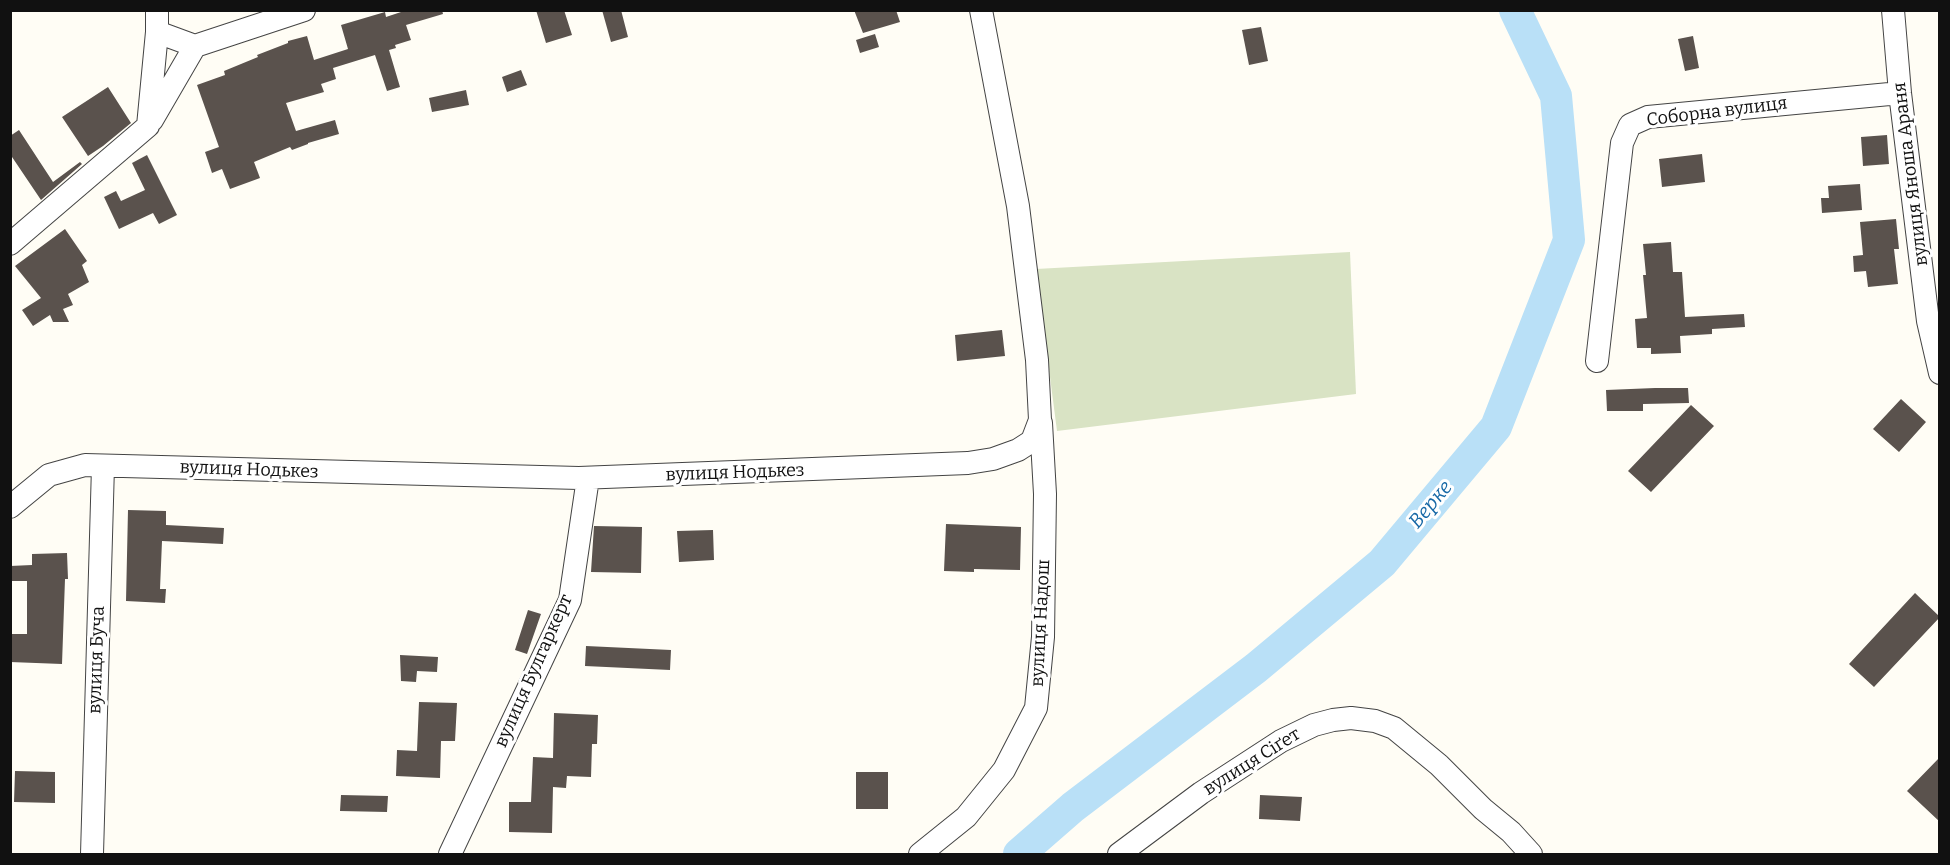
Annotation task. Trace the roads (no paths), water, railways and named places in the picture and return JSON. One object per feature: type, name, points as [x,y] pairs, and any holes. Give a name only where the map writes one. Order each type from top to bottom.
[{"type":"street","points":[[10,244],[148,126],[195,46],[304,10]]},
{"type":"street","points":[[981,10],[1018,206],[1037,360],[1040,420]]},
{"type":"street","name":"вулиця Яноша Араня","points":[[1893,10],[1900,93],[1928,321],[1940,373]]},
{"type":"street","points":[[148,126],[157,21],[195,46]]},
{"type":"street","name":"Соборна вулиця","points":[[1597,362],[1622,142],[1630,125],[1648,117],[1900,93]]},
{"type":"street","name":"вулиця Нодькез","points":[[10,507],[49,475],[85,465],[588,478],[968,463],[993,459],[1018,450],[1032,441],[1040,420]]},
{"type":"street","name":"вулиця Надош","points":[[920,855],[966,817],[1004,770],[1036,708],[1043,637],[1045,494],[1040,420]]},
{"type":"street","name":"вулиця Буча","points":[[92,855],[103,466]]},
{"type":"street","name":"вулиця Булгаркерт","points":[[450,855],[570,600],[588,478]]},
{"type":"street","name":"вулиця Сіґет","points":[[1119,855],[1201,793],[1281,741],[1314,725],[1351,718],[1375,721],[1394,728],[1439,765],[1483,809],[1511,832],[1531,855]]},
{"type":"waterway","name":"Верке","points":[[1019,854],[1073,807],[1256,668],[1382,563],[1496,427],[1569,240],[1556,96],[1515,10]]}]
